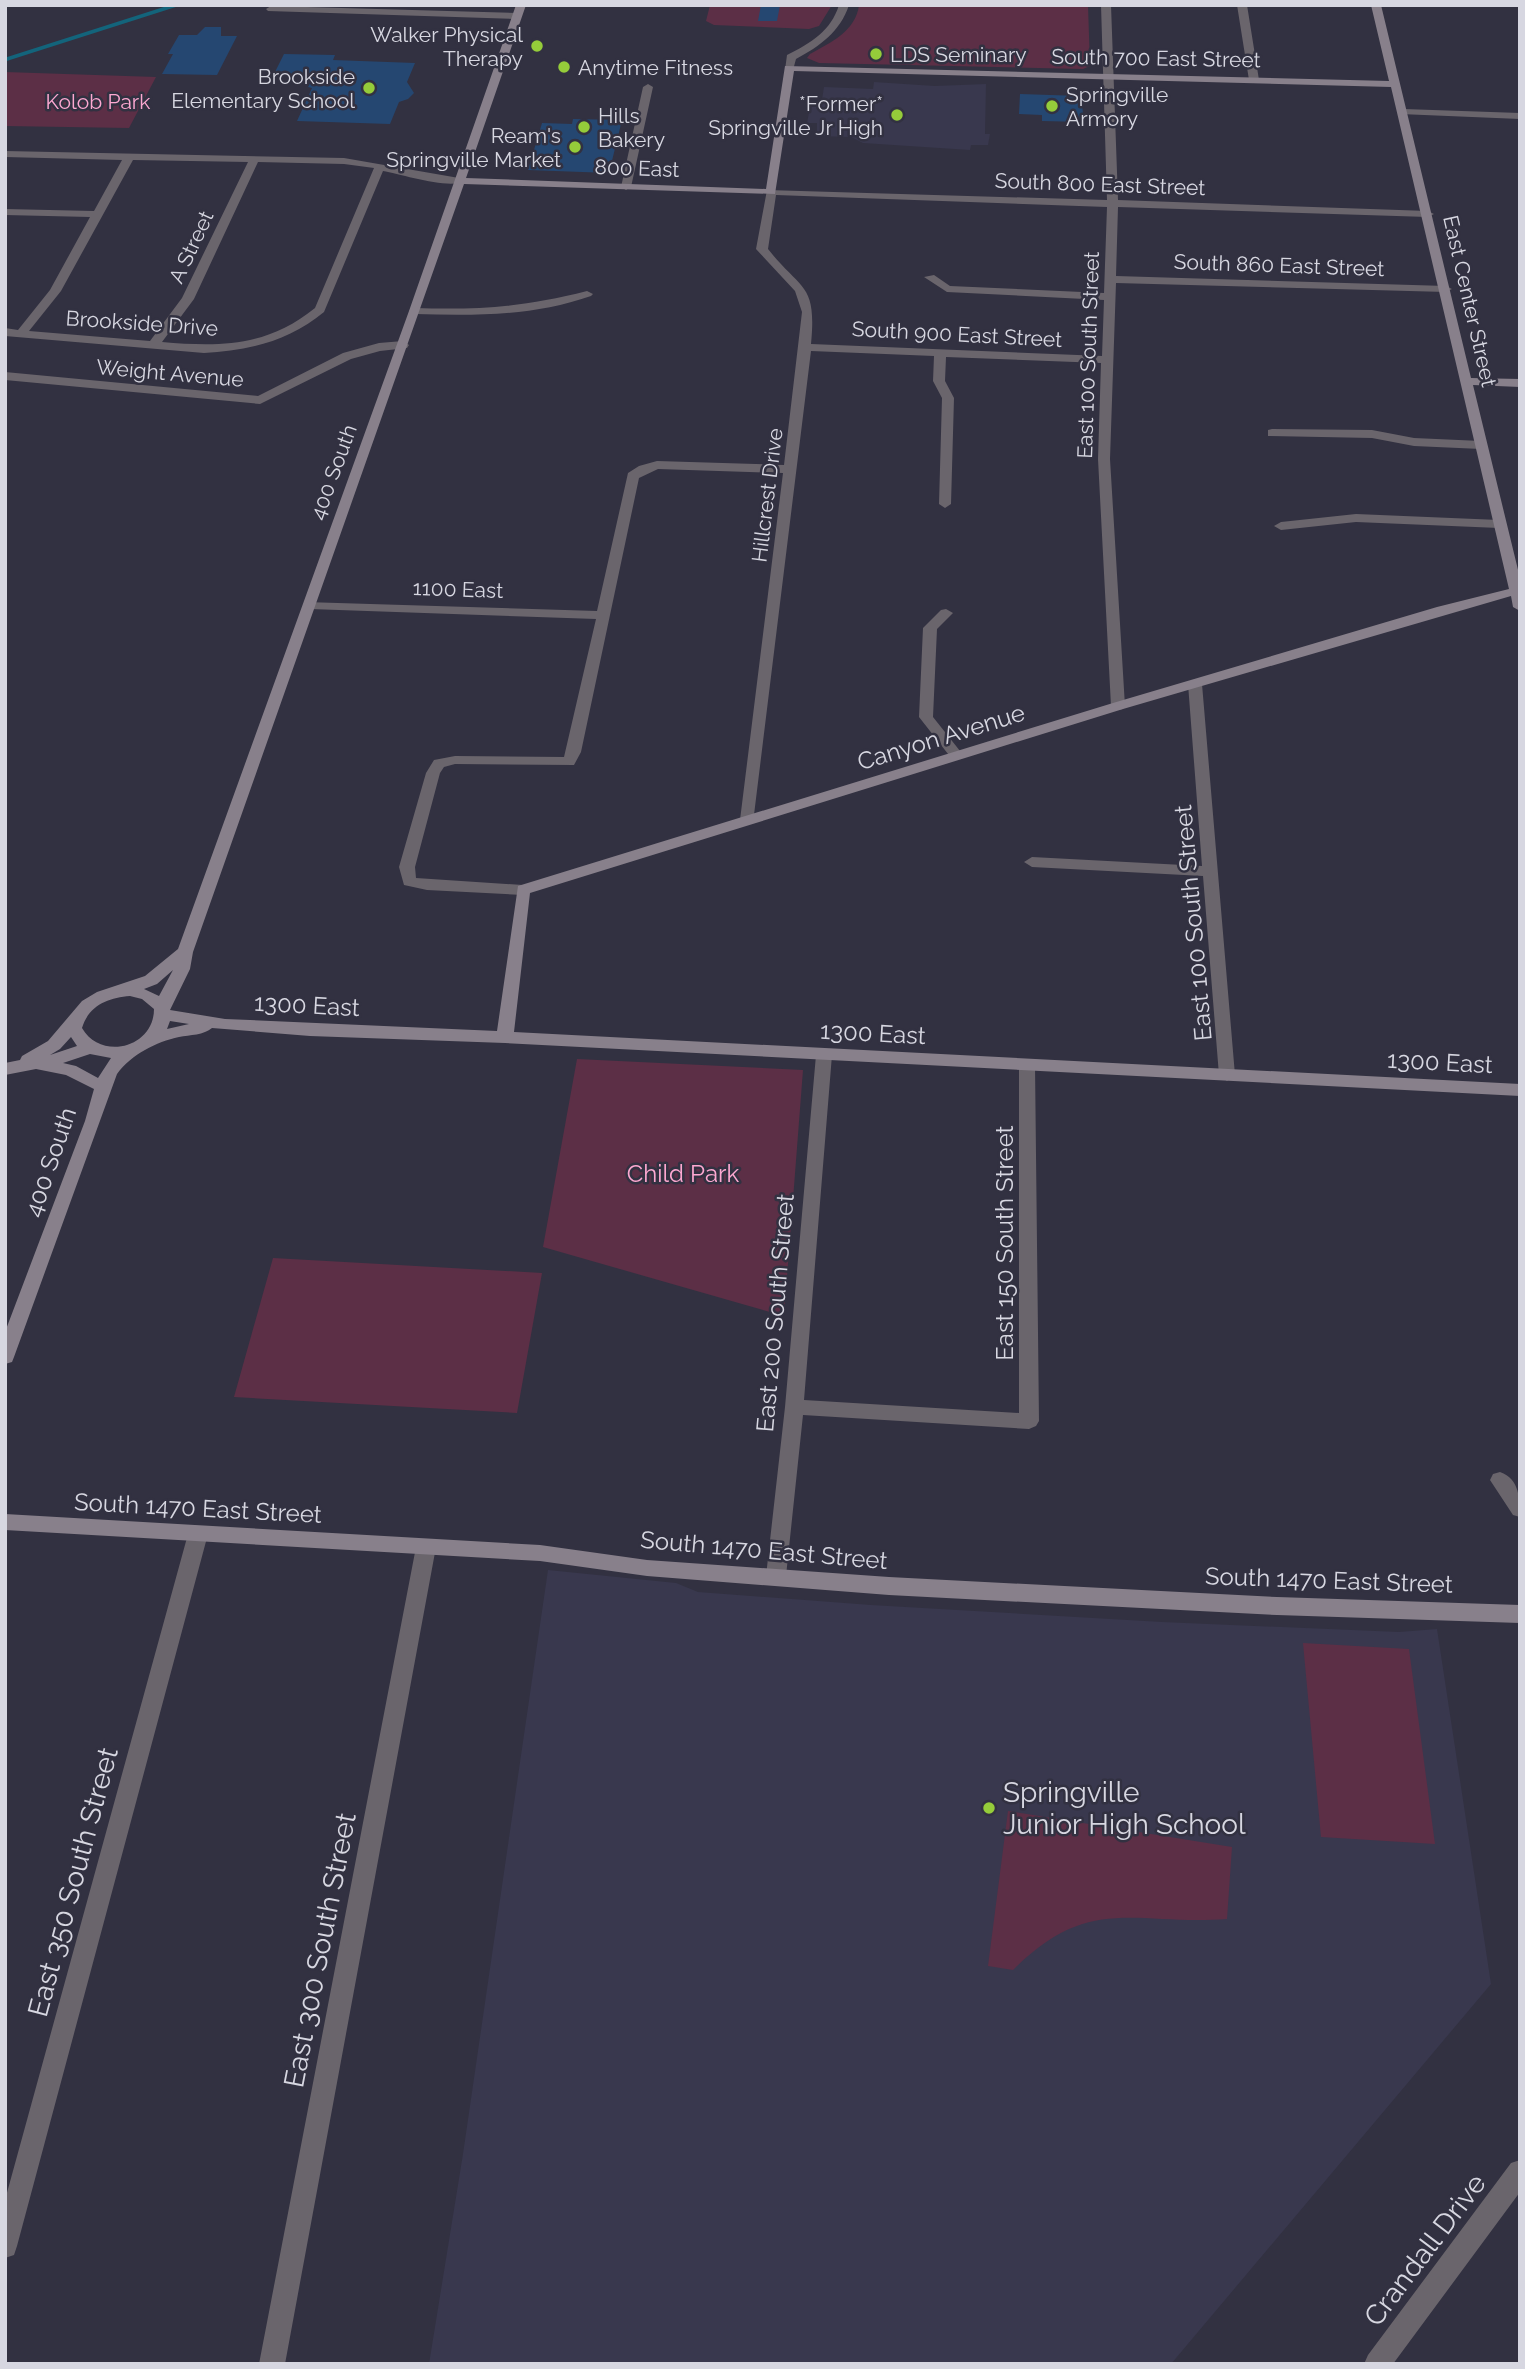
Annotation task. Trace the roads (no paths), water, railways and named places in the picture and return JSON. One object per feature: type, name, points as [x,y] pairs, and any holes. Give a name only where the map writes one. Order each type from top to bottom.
[{"type":"street","points":[[771,192],[791,57],[818,42],[834,27],[844,5]]},
{"type":"street","name":"East 100 South Street","points":[[1107,5],[1113,204],[1104,459],[1118,706]]},
{"type":"street","points":[[1242,5],[1254,80]]},
{"type":"street","name":"East Center Street","points":[[1377,5],[1520,607]]},
{"type":"street","points":[[271,9],[519,11]]},
{"type":"street","name":"400 South","points":[[163,1010],[183,969],[185,952],[415,312],[519,11]]},
{"type":"street","name":"South 700 East Street","points":[[789,68],[1395,84]]},
{"type":"street","points":[[626,187],[648,87]]},
{"type":"street","points":[[1404,113],[1520,116]]},
{"type":"street","points":[[5,154],[344,161],[380,166],[416,176],[459,181]]},
{"type":"street","points":[[20,333],[55,291],[129,157]]},
{"type":"street","name":"A Street","points":[[154,344],[188,299],[254,160]]},
{"type":"street","name":"Brookside Drive","points":[[5,331],[188,349],[233,348],[276,337],[304,323],[320,310],[380,166]]},
{"type":"street","name":"800 East","points":[[459,181],[771,192]]},
{"type":"street","name":"South 800 East Street","points":[[771,192],[1428,214]]},
{"type":"street","name":"Hillcrest Drive","points":[[748,820],[805,347],[807,303],[762,249],[771,192]]},
{"type":"street","points":[[5,212],[97,214]]},
{"type":"street","points":[[930,277],[947,289],[1111,296]]},
{"type":"street","name":"South 860 East Street","points":[[1112,279],[1446,289]]},
{"type":"street","points":[[415,312],[465,313],[565,303],[587,295]]},
{"type":"street","name":"Weight Avenue","points":[[5,376],[260,400],[347,356],[379,347],[402,345]]},
{"type":"street","name":"South 900 East Street","points":[[805,347],[1107,360]]},
{"type":"street","points":[[940,352],[939,381],[948,398],[945,504]]},
{"type":"street","points":[[1467,381],[1520,383]]},
{"type":"street","points":[[1272,433],[1372,434],[1414,442],[1481,445]]},
{"type":"street","points":[[505,1037],[523,890],[428,885],[409,881],[408,867],[433,773],[439,763],[455,760],[569,762],[574,751],[633,475],[643,468],[657,466],[789,469]]},
{"type":"street","points":[[1281,526],[1356,518],[1500,524]]},
{"type":"street","name":"Canyon Avenue","points":[[523,890],[1118,706],[1441,610],[1518,591]]},
{"type":"street","name":"1100 East","points":[[310,605],[604,615]]},
{"type":"street","points":[[946,613],[930,628],[925,708],[932,727],[957,756]]},
{"type":"street","name":"East 100 South Street","points":[[1195,684],[1227,1076]]},
{"type":"street","points":[[1032,862],[1212,872]]},
{"type":"street","name":"400 South","points":[[121,992],[152,980],[185,952]]},
{"type":"street","points":[[29,1064],[54,1045],[80,1012],[97,998],[121,992],[147,995],[163,1010],[158,1033],[135,1048],[104,1052],[91,1048],[76,1036],[76,1020]]},
{"type":"street","name":"1300 East","points":[[163,1010],[225,1025]]},
{"type":"street","name":"1300 East","points":[[135,1048],[172,1033],[225,1025],[1520,1090]]},
{"type":"street","points":[[5,1069],[91,1048]]},
{"type":"street","name":"400 South","points":[[5,1357],[94,1121],[96,1102],[90,1069],[91,1048]]},
{"type":"street","name":"400 South","points":[[96,1102],[114,1064],[135,1048]]},
{"type":"street","name":"East 200 South Street","points":[[776,1576],[794,1407],[824,1055]]},
{"type":"street","points":[[29,1064],[70,1070],[93,1083]]},
{"type":"street","name":"East 150 South Street","points":[[794,1407],[1029,1421],[1027,1065]]},
{"type":"street","points":[[1500,1480],[1520,1509]]},
{"type":"street","name":"South 1470 East Street","points":[[5,1522],[540,1553],[647,1568],[889,1586],[1140,1600],[1520,1614]]},
{"type":"street","name":"East 350 South Street","points":[[5,2246],[198,1534]]},
{"type":"street","name":"East 300 South Street","points":[[272,2364],[426,1547]]},
{"type":"street","name":"Crandall Drive","points":[[1377,2364],[1520,2172]]},
{"type":"waterway","points":[[7,59],[176,5]]},
{"type":"place","name":"Walker Physical Therapy","points":[[537,46]]},
{"type":"place","name":"LDS Seminary","points":[[876,54]]},
{"type":"place","name":"Anytime Fitness","points":[[564,67]]},
{"type":"place","name":"Brookside Elementary School","points":[[369,88]]},
{"type":"place","name":"Springville Armory","points":[[1052,106]]},
{"type":"place","name":"*Former* Springville Jr High","points":[[897,115]]},
{"type":"place","name":"Hills Bakery","points":[[584,127]]},
{"type":"place","name":"Ream's Springville Market","points":[[575,147]]},
{"type":"place","name":"Springville Junior High School","points":[[989,1808]]},
{"type":"park label","name":"Kolob Park","points":[[98,101]]},
{"type":"park label","name":"Child Park","points":[[683,1173]]}]
